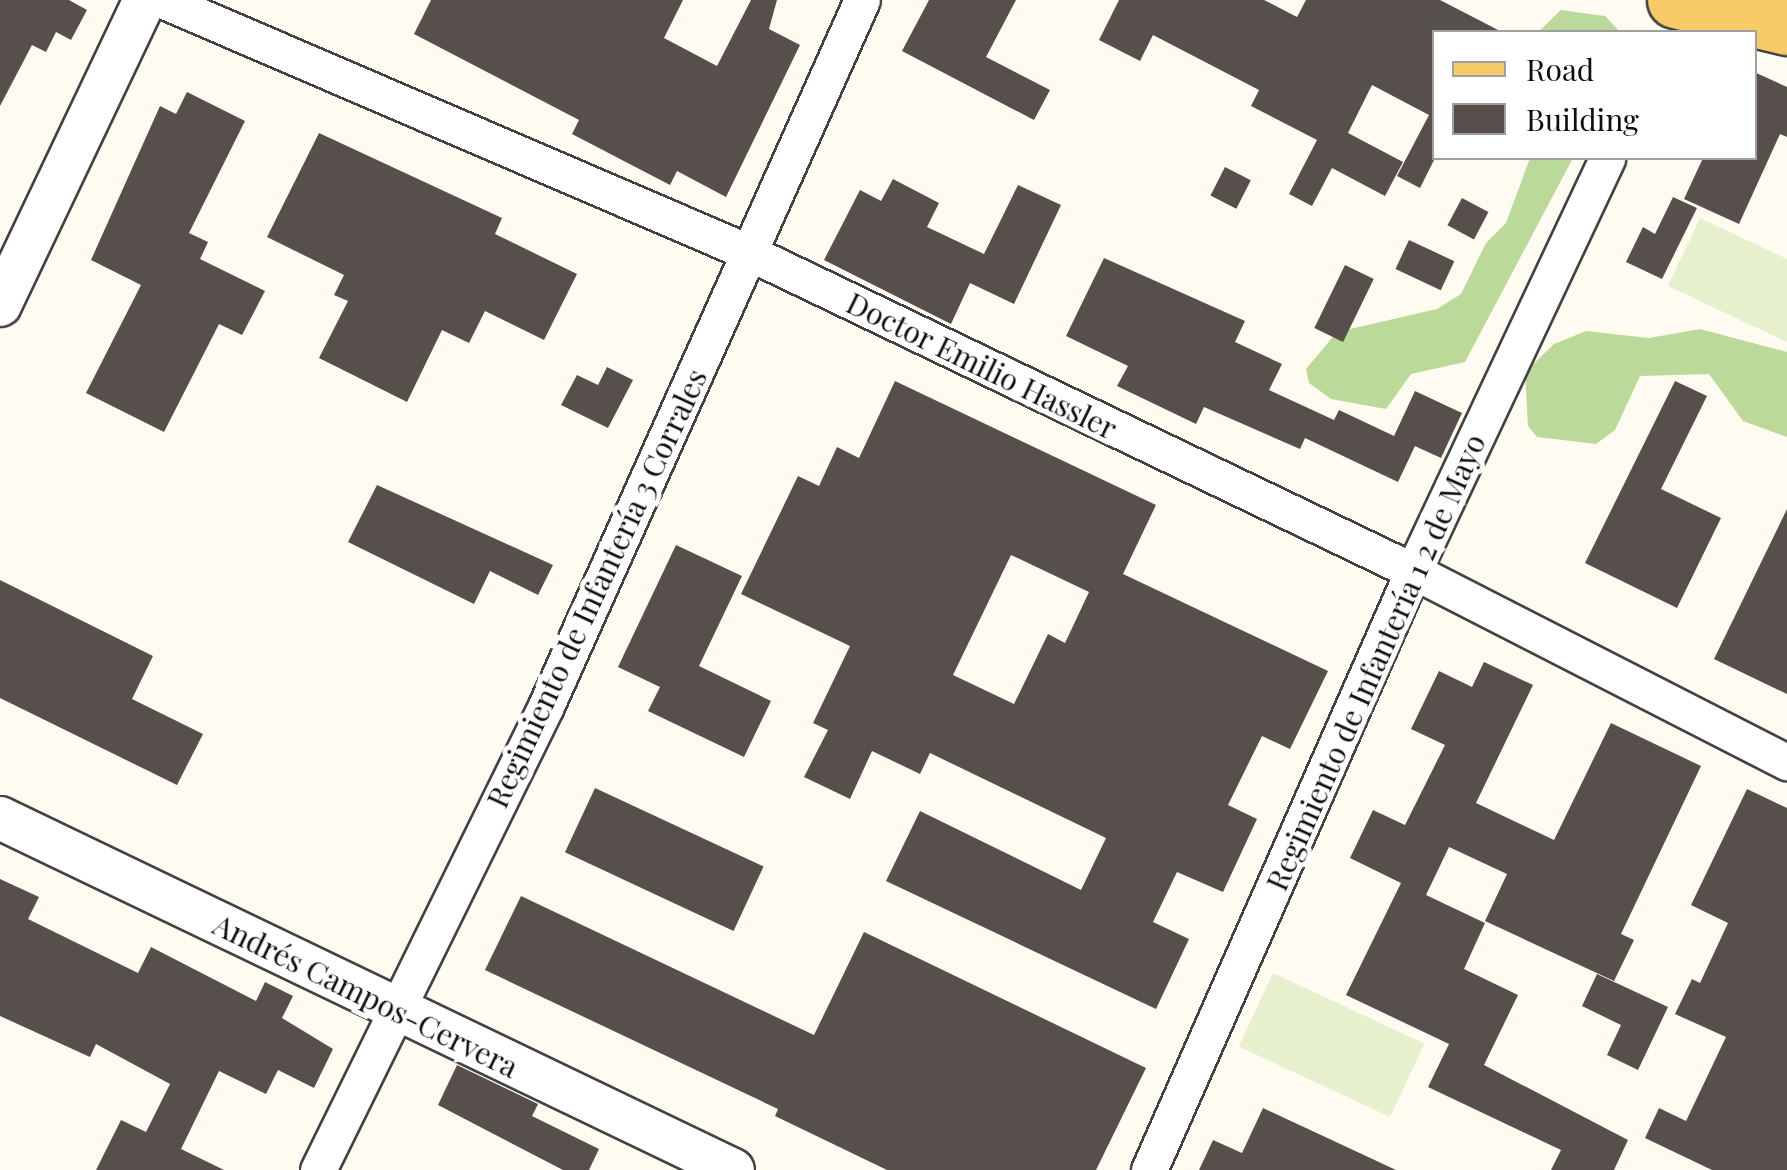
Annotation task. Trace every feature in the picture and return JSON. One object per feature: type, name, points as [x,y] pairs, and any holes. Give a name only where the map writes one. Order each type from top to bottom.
[{"type":"main road","points":[[1679,0],[1787,26]]},
{"type":"street","points":[[0,306],[145,0]]},
{"type":"street","name":"Doctor Emilio Hassler","points":[[162,0],[748,252],[1413,571],[1787,762]]},
{"type":"street","name":"Regimiento de Infantería 3 Corrales","points":[[318,1170],[546,706],[862,0]]},
{"type":"street","points":[[1666,30],[1679,0]]},
{"type":"street","name":"Regimiento de Infantería 1 2 de Mayo","points":[[1149,1170],[1413,571],[1606,160]]},
{"type":"street","name":"Andrés Campos-Cervera","points":[[0,818],[733,1170]]},
{"type":"green space","points":[[1561,10],[1605,16],[1618,30],[1540,30]]},
{"type":"green space","points":[[1529,160],[1572,160],[1465,362],[1411,374],[1386,409],[1331,399],[1309,383],[1306,369],[1337,332],[1437,309],[1461,294],[1486,243],[1506,223]]},
{"type":"green space","points":[[1700,218],[1787,259],[1787,342],[1668,286]]},
{"type":"green space","points":[[1700,329],[1787,352],[1787,437],[1743,421],[1709,374],[1640,376],[1615,430],[1596,444],[1537,437],[1528,426],[1525,372],[1554,344],[1586,331],[1649,338]]},
{"type":"green space","points":[[1273,973],[1424,1044],[1390,1117],[1239,1046]]},
{"type":"building","points":[[0,0],[69,0],[87,10],[71,40],[56,32],[46,52],[32,45],[0,106]]},
{"type":"building","points":[[431,0],[683,0],[664,38],[717,66],[751,0],[777,0],[769,29],[800,45],[726,197],[677,171],[670,185],[572,134],[579,120],[414,34]]},
{"type":"building","points":[[929,0],[1016,0],[986,57],[1050,90],[1034,120],[902,51]]},
{"type":"building","points":[[1119,0],[1264,0],[1297,17],[1306,0],[1440,0],[1498,30],[1432,30],[1434,160],[1420,188],[1397,176],[1429,115],[1372,85],[1348,133],[1403,162],[1385,196],[1332,168],[1312,206],[1289,194],[1317,140],[1251,106],[1259,90],[1153,35],[1140,61],[1099,40]]},
{"type":"building","points":[[1757,73],[1787,87],[1787,137],[1780,134],[1739,224],[1684,199],[1702,160],[1757,160]]},
{"type":"building","points":[[187,92],[245,121],[189,233],[208,242],[200,259],[265,291],[242,335],[219,324],[164,432],[86,393],[141,285],[91,260],[160,106],[176,114]]},
{"type":"building","points":[[319,133],[502,218],[495,234],[577,274],[544,340],[485,311],[469,343],[442,330],[407,402],[319,358],[348,301],[334,295],[344,275],[267,237]]},
{"type":"building","points":[[1225,167],[1251,180],[1236,209],[1210,196]]},
{"type":"building","points":[[893,179],[939,203],[927,227],[984,254],[1018,185],[1061,205],[1014,304],[970,283],[951,324],[824,260],[860,190],[881,201]]},
{"type":"building","points":[[1673,197],[1697,208],[1662,279],[1626,262],[1643,227],[1655,234]]},
{"type":"building","points":[[1462,198],[1488,212],[1474,239],[1447,225]]},
{"type":"building","points":[[1409,240],[1454,261],[1441,290],[1395,269]]},
{"type":"building","points":[[1104,258],[1245,321],[1235,342],[1282,364],[1269,390],[1334,420],[1339,410],[1394,436],[1415,391],[1462,413],[1441,458],[1415,446],[1398,482],[1305,438],[1300,449],[1204,407],[1196,424],[1117,386],[1128,366],[1066,336]]},
{"type":"building","points":[[1345,265],[1374,279],[1343,342],[1314,328]]},
{"type":"building","points":[[607,367],[633,380],[608,428],[561,405],[577,375],[598,385]]},
{"type":"building","points":[[895,381],[1156,505],[1123,574],[1328,671],[1290,749],[1262,736],[1228,805],[1257,819],[1223,892],[1177,872],[1153,922],[1189,939],[1156,1009],[886,881],[920,811],[1081,890],[1106,838],[930,753],[920,774],[872,751],[850,799],[804,777],[828,730],[813,723],[850,646],[741,594],[798,476],[819,486],[837,447],[859,458]],"holes":[[[1011,555],[1089,592],[1065,643],[1048,634],[1014,704],[953,675]]]},
{"type":"building","points":[[1675,381],[1707,396],[1661,489],[1721,518],[1677,608],[1585,563]]},
{"type":"building","points":[[377,485],[553,565],[538,595],[490,571],[474,604],[348,542]]},
{"type":"building","points":[[1787,509],[1787,694],[1714,659]]},
{"type":"building","points":[[676,545],[742,576],[699,666],[771,701],[744,757],[648,711],[660,687],[618,667]]},
{"type":"building","points":[[0,580],[153,656],[132,699],[203,734],[177,785],[0,698]]},
{"type":"building","points":[[1484,662],[1533,685],[1476,803],[1554,840],[1611,723],[1701,766],[1621,934],[1634,940],[1614,981],[1485,921],[1507,874],[1449,847],[1426,895],[1485,923],[1464,969],[1518,995],[1484,1065],[1628,1140],[1614,1170],[1551,1170],[1561,1150],[1428,1087],[1449,1044],[1346,995],[1401,883],[1350,858],[1373,810],[1405,825],[1445,745],[1411,729],[1439,671],[1472,687]]},
{"type":"building","points":[[595,788],[764,867],[734,931],[565,852]]},
{"type":"building","points":[[1747,789],[1787,808],[1787,1170],[1712,1170],[1645,1138],[1659,1108],[1686,1121],[1726,1037],[1675,1014],[1692,979],[1700,983],[1728,923],[1691,905]]},
{"type":"building","points":[[0,879],[39,897],[28,919],[138,973],[151,947],[256,1001],[265,982],[293,996],[282,1018],[333,1049],[314,1088],[278,1070],[266,1094],[219,1071],[181,1149],[224,1170],[96,1170],[121,1120],[146,1132],[170,1084],[96,1044],[90,1057],[0,1016]]},
{"type":"building","points":[[521,896],[814,1035],[864,932],[1146,1068],[1096,1170],[887,1170],[775,1116],[778,1109],[485,970]]},
{"type":"building","points":[[1597,974],[1668,1007],[1638,1070],[1607,1055],[1621,1025],[1582,1006]]},
{"type":"building","points":[[457,1065],[538,1104],[532,1116],[599,1149],[589,1170],[563,1170],[438,1105]]},
{"type":"building","points":[[1263,1108],[1396,1170],[1199,1170],[1213,1140],[1242,1153]]}]
